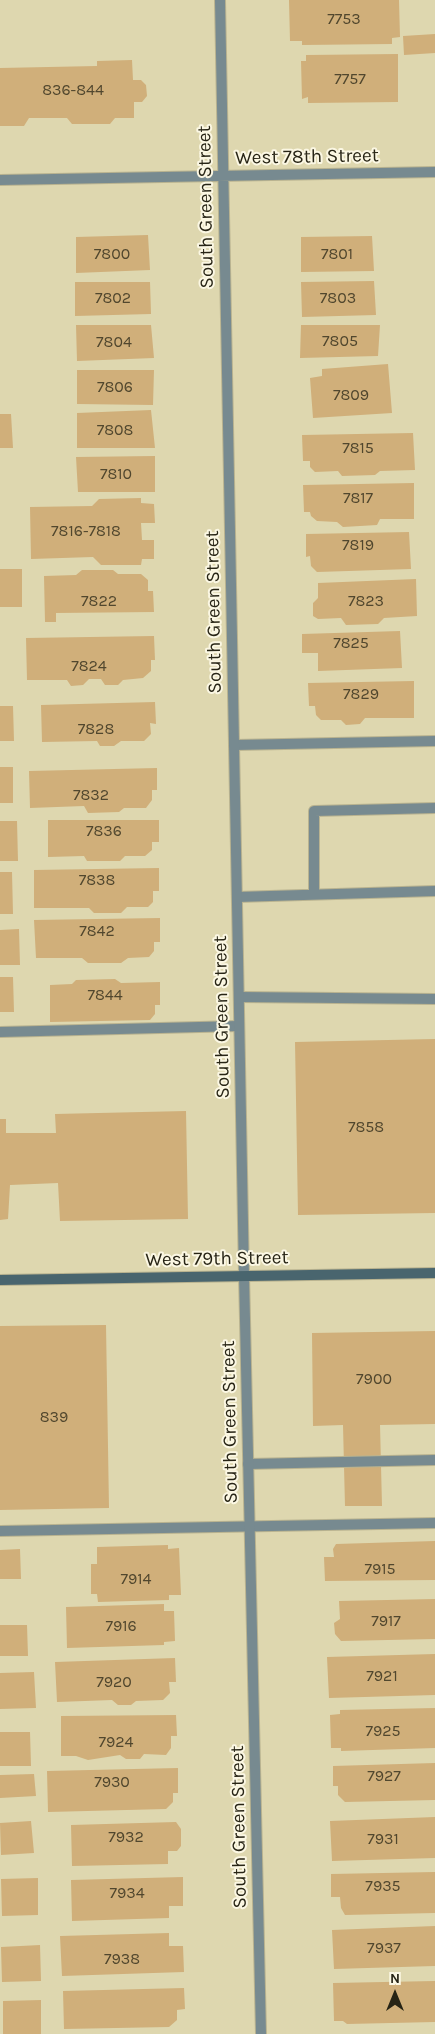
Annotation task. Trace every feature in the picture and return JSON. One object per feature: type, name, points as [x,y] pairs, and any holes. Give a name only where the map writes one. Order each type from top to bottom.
[{"type":"main road","name":"West 79th Street","points":[[0,1280],[435,1273]]},
{"type":"street","name":"South Green Street","points":[[220,0],[244,1276],[261,2034]]},
{"type":"street","name":"West 78th Street","points":[[0,180],[435,172]]},
{"type":"street","points":[[234,745],[435,741]]},
{"type":"street","points":[[314,893],[314,811],[435,808]]},
{"type":"street","points":[[237,897],[314,893],[435,891]]},
{"type":"street","points":[[239,997],[435,999]]},
{"type":"street","points":[[0,1032],[239,1026]]},
{"type":"street","points":[[248,1464],[435,1460]]},
{"type":"street","points":[[0,1531],[435,1523]]},
{"type":"building","points":[[289,0],[399,0],[400,37],[392,38],[392,44],[302,45],[302,41],[290,41]]},
{"type":"building","points":[[435,34],[435,53],[404,55],[403,36]]},
{"type":"building","points":[[398,54],[398,102],[308,103],[308,97],[302,99],[301,61],[306,61],[306,55]]},
{"type":"building","points":[[132,60],[133,80],[141,80],[146,85],[147,96],[142,102],[134,102],[134,118],[115,118],[110,124],[72,124],[67,118],[29,118],[24,126],[0,126],[0,68],[97,66],[97,61]]},
{"type":"building","points":[[148,235],[150,270],[76,273],[76,237]]},
{"type":"building","points":[[372,236],[374,271],[301,272],[301,237]]},
{"type":"building","points":[[374,281],[376,315],[302,317],[301,282]]},
{"type":"building","points":[[75,282],[150,282],[151,314],[75,316]]},
{"type":"building","points":[[76,325],[151,325],[154,358],[77,361]]},
{"type":"building","points":[[301,325],[380,325],[378,356],[300,358]]},
{"type":"building","points":[[388,364],[392,413],[313,418],[310,378],[322,376],[322,369]]},
{"type":"building","points":[[77,370],[154,370],[153,405],[77,404]]},
{"type":"building","points":[[151,410],[155,448],[77,448],[77,413]]},
{"type":"building","points":[[0,414],[11,414],[13,448],[0,448]]},
{"type":"building","points":[[413,433],[415,470],[380,471],[375,475],[342,476],[338,471],[315,472],[310,467],[310,461],[303,461],[302,435]]},
{"type":"building","points":[[155,456],[155,492],[78,492],[76,457]]},
{"type":"building","points":[[414,483],[414,519],[380,519],[377,525],[343,527],[337,522],[317,521],[311,516],[310,512],[304,512],[303,485]]},
{"type":"building","points":[[141,498],[141,503],[154,504],[155,523],[141,523],[142,540],[154,540],[154,559],[142,559],[141,565],[101,565],[93,557],[31,559],[30,507],[92,506],[99,499]]},
{"type":"building","points":[[409,532],[411,569],[317,572],[311,566],[310,556],[306,557],[306,534]]},
{"type":"building","points":[[0,569],[22,569],[22,607],[0,607]]},
{"type":"building","points":[[82,570],[113,570],[118,574],[141,574],[148,580],[148,591],[153,591],[154,612],[56,613],[56,622],[45,622],[44,576],[76,575]]},
{"type":"building","points":[[416,579],[417,616],[384,618],[378,624],[346,625],[341,618],[318,619],[313,616],[313,603],[318,598],[318,583]]},
{"type":"building","points":[[400,631],[402,668],[318,671],[318,653],[302,653],[302,634]]},
{"type":"building","points":[[154,636],[155,660],[151,660],[151,671],[143,678],[123,680],[118,685],[105,685],[101,679],[89,679],[83,685],[71,686],[67,680],[27,680],[26,638]]},
{"type":"building","points":[[414,681],[414,718],[365,718],[360,724],[346,725],[341,720],[321,720],[316,715],[315,706],[309,706],[308,683]]},
{"type":"building","points":[[155,702],[156,724],[150,723],[151,734],[144,741],[121,741],[114,746],[100,746],[97,741],[42,742],[41,705]]},
{"type":"building","points":[[0,706],[13,706],[14,741],[0,741]]},
{"type":"building","points":[[0,767],[13,767],[13,803],[0,803]]},
{"type":"building","points":[[157,768],[157,790],[152,790],[152,800],[146,808],[124,808],[119,812],[88,813],[84,806],[30,808],[29,771]]},
{"type":"building","points":[[48,820],[159,820],[159,842],[152,842],[152,850],[145,856],[125,856],[120,861],[87,861],[84,856],[48,857]]},
{"type":"building","points":[[0,821],[17,821],[18,861],[0,861]]},
{"type":"building","points":[[159,868],[159,891],[153,891],[153,902],[148,907],[127,907],[121,913],[94,913],[89,908],[34,908],[34,870]]},
{"type":"building","points":[[0,872],[12,872],[13,914],[0,914]]},
{"type":"building","points":[[160,918],[160,942],[154,942],[154,951],[149,957],[128,958],[121,963],[88,963],[82,958],[36,958],[34,920]]},
{"type":"building","points":[[19,929],[20,965],[0,965],[0,930]]},
{"type":"building","points":[[0,977],[13,977],[14,1012],[0,1012]]},
{"type":"building","points":[[115,979],[121,983],[160,982],[160,1005],[155,1005],[155,1014],[150,1020],[50,1022],[50,985],[72,984],[76,980]]},
{"type":"building","points":[[435,1039],[435,1213],[298,1215],[295,1042]]},
{"type":"building","points":[[186,1111],[188,1219],[60,1221],[58,1183],[10,1185],[8,1219],[0,1220],[0,1119],[6,1119],[6,1133],[56,1133],[55,1114]]},
{"type":"building","points":[[106,1325],[109,1508],[0,1510],[0,1326]]},
{"type":"building","points":[[435,1331],[435,1424],[380,1425],[382,1506],[345,1506],[343,1425],[313,1426],[312,1333]]},
{"type":"building","points":[[435,1541],[435,1580],[325,1581],[324,1557],[334,1557],[333,1549],[336,1544]]},
{"type":"building","points":[[168,1545],[168,1549],[179,1548],[181,1595],[169,1595],[169,1600],[98,1602],[97,1594],[91,1594],[91,1564],[97,1564],[97,1547]]},
{"type":"building","points":[[20,1549],[21,1579],[0,1579],[0,1550]]},
{"type":"building","points":[[435,1599],[435,1639],[341,1641],[335,1634],[334,1623],[340,1619],[339,1601]]},
{"type":"building","points":[[164,1604],[164,1611],[174,1611],[175,1641],[164,1642],[164,1645],[67,1648],[66,1607]]},
{"type":"building","points":[[0,1625],[27,1625],[28,1656],[0,1656]]},
{"type":"building","points":[[435,1654],[435,1695],[329,1698],[327,1657]]},
{"type":"building","points":[[175,1658],[176,1682],[169,1682],[170,1693],[163,1700],[136,1701],[131,1705],[118,1705],[112,1700],[57,1702],[55,1662]]},
{"type":"building","points":[[34,1672],[36,1708],[0,1709],[0,1673]]},
{"type":"building","points":[[435,1708],[435,1748],[341,1751],[341,1748],[331,1748],[330,1715],[340,1714],[340,1710]]},
{"type":"building","points":[[176,1715],[177,1736],[171,1736],[171,1748],[166,1755],[144,1754],[140,1759],[126,1759],[120,1755],[88,1760],[76,1756],[61,1756],[61,1716]]},
{"type":"building","points":[[0,1732],[30,1732],[31,1766],[0,1766]]},
{"type":"building","points":[[435,1763],[435,1800],[345,1802],[338,1795],[338,1786],[333,1786],[333,1766]]},
{"type":"building","points":[[178,1768],[178,1793],[173,1793],[173,1802],[166,1809],[48,1812],[47,1771]]},
{"type":"building","points":[[34,1774],[36,1796],[0,1798],[0,1775]]},
{"type":"building","points":[[435,1817],[435,1858],[332,1861],[330,1821]]},
{"type":"building","points":[[31,1821],[34,1853],[1,1855],[0,1823]]},
{"type":"building","points":[[176,1822],[181,1829],[181,1846],[177,1851],[168,1851],[168,1864],[72,1866],[71,1825]]},
{"type":"building","points":[[435,1872],[435,1913],[345,1915],[341,1908],[340,1897],[331,1897],[331,1874]]},
{"type":"building","points":[[183,1877],[183,1906],[169,1906],[169,1918],[72,1921],[71,1880]]},
{"type":"building","points":[[38,1878],[38,1915],[2,1916],[1,1879]]},
{"type":"building","points":[[435,1926],[435,1966],[334,1969],[332,1930]]},
{"type":"building","points":[[169,1933],[169,1946],[183,1946],[184,1972],[62,1976],[60,1936]]},
{"type":"building","points":[[40,1945],[41,1981],[2,1982],[1,1947]]},
{"type":"building","points":[[435,1981],[435,2022],[347,2024],[343,2021],[334,2021],[333,1983]]},
{"type":"building","points":[[184,1988],[185,2009],[177,2010],[177,2020],[169,2027],[64,2029],[63,1991]]},
{"type":"building","points":[[41,2000],[41,2034],[3,2034],[3,2001]]}]
